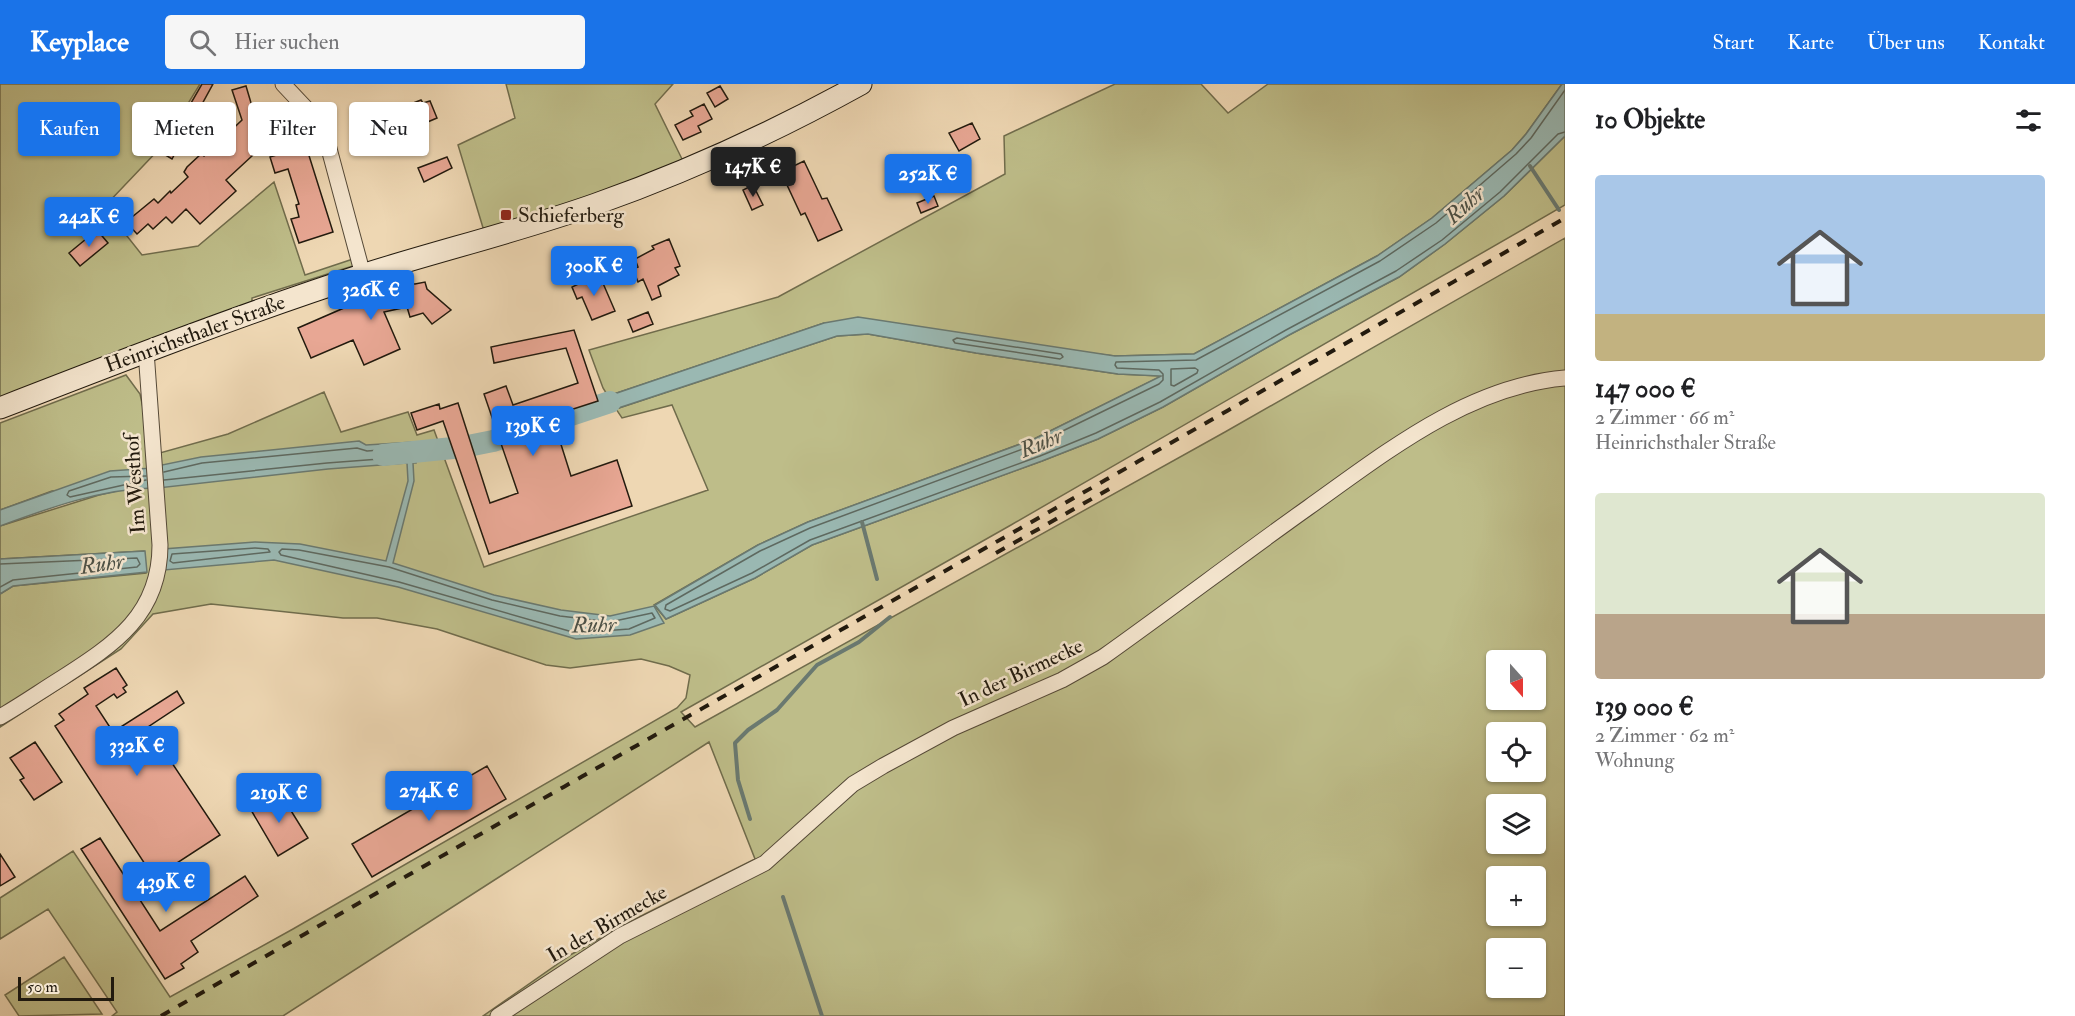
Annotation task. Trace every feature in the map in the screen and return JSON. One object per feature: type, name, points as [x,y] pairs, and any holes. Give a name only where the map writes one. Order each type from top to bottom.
[{"type":"main road","name":"Heinrichsthaler Straße","points":[[0,408],[279,302],[562,216],[661,180],[789,122],[861,84]]},
{"type":"street","points":[[284,84],[315,118],[328,145],[363,275]]},
{"type":"street","name":"Im Westhof","points":[[0,717],[82,665],[119,638],[131,626],[150,598],[158,573],[160,538],[146,351]]},
{"type":"street","name":"In der Birmecke","points":[[498,1016],[620,936],[765,863],[853,784],[883,766],[953,728],[1087,668],[1362,469],[1429,426],[1499,392],[1526,383],[1565,378]]},
{"type":"shaded area","points":[[0,84],[200,84],[189,102],[132,102],[132,156],[152,156],[104,207],[142,255],[198,246],[274,182],[305,275],[356,258],[353,266],[252,298],[252,303],[0,399]]},
{"type":"shaded area","points":[[506,84],[673,84],[655,104],[683,161],[583,202],[484,231],[458,145],[515,118]]},
{"type":"shaded area","points":[[1115,84],[1201,84],[1228,113],[1268,84],[1562,84],[1512,150],[1432,218],[1377,256],[1194,354],[1115,356],[824,323],[608,396],[603,388],[589,350],[778,297],[1005,174],[1004,136]]},
{"type":"shaded area","points":[[1565,136],[1565,205],[1011,525],[681,712],[695,727],[1225,432],[1565,238],[1565,1016],[483,1016],[572,954],[629,922],[755,859],[709,742],[283,1016],[112,1016],[117,1012],[48,909],[0,939],[0,898],[73,851],[170,997],[293,929],[677,708],[686,698],[690,675],[669,666],[641,659],[570,668],[546,665],[437,629],[377,618],[343,618],[211,604],[153,614],[121,649],[0,727],[0,594],[13,586],[146,573],[144,551],[0,559],[0,526],[125,489],[52,491],[0,510],[0,423],[126,375],[140,394],[151,445],[160,453],[228,434],[324,392],[341,432],[408,412],[417,435],[434,430],[484,567],[708,490],[672,405],[622,418],[616,409],[837,336],[868,334],[1118,374],[1162,376],[1034,439],[808,522],[758,545],[654,605],[666,619],[755,578],[812,545],[1098,439],[1163,407],[1289,335],[1399,277],[1445,244],[1504,196]]},
{"type":"shaded area","points":[[64,957],[102,1014],[19,1016],[5,995]]},
{"type":"water","points":[[1562,84],[1565,84],[1565,136],[1504,196],[1445,244],[1399,277],[1289,335],[1163,407],[1098,439],[812,545],[755,578],[666,619],[655,605],[758,545],[808,522],[1034,439],[1161,376],[1118,374],[868,334],[837,336],[585,419],[581,408],[608,396],[824,323],[858,317],[1115,356],[1194,354],[1377,256],[1432,218],[1512,150]]},
{"type":"water","points":[[359,441],[366,445],[414,442],[416,463],[413,463],[414,481],[393,563],[494,595],[561,610],[610,616],[654,606],[664,623],[630,635],[576,639],[398,587],[274,560],[164,570],[163,549],[255,542],[300,544],[386,561],[408,481],[407,463],[328,469],[158,488],[157,466],[201,457]]},
{"type":"water","points":[[152,468],[153,488],[95,496],[56,506],[0,526],[0,510],[110,471]]},
{"type":"water","points":[[145,551],[147,572],[13,586],[0,594],[0,559]]},
{"type":"building","points":[[202,84],[213,84],[203,102],[192,102]]},
{"type":"building","points":[[246,86],[251,102],[248,102],[248,156],[252,156],[226,180],[236,191],[200,224],[186,209],[172,223],[166,217],[153,229],[148,224],[137,234],[126,222],[154,199],[158,203],[170,191],[171,193],[188,177],[184,172],[199,156],[236,156],[236,126],[242,120],[232,90]]},
{"type":"building","points":[[720,86],[728,99],[715,107],[707,93]]},
{"type":"building","points":[[430,101],[437,118],[429,121],[429,102],[426,102]]},
{"type":"building","points":[[704,104],[712,119],[698,126],[701,132],[683,140],[675,125],[693,116],[690,111]]},
{"type":"building","points":[[972,123],[980,139],[959,151],[949,133]]},
{"type":"building","points":[[309,156],[333,232],[299,243],[291,219],[299,217],[296,205],[299,204],[288,169],[275,173],[270,157]]},
{"type":"building","points":[[447,157],[452,168],[424,182],[418,168]]},
{"type":"building","points":[[931,157],[939,175],[921,184],[912,165]]},
{"type":"building","points":[[804,161],[822,199],[827,198],[842,230],[818,241],[805,213],[801,215],[781,172]]},
{"type":"building","points":[[753,185],[763,205],[752,210],[743,190]]},
{"type":"building","points":[[934,196],[938,206],[921,213],[917,203]]},
{"type":"building","points":[[97,230],[108,243],[80,266],[69,253]]},
{"type":"building","points":[[669,239],[680,266],[675,268],[679,275],[658,286],[661,296],[652,300],[643,279],[638,282],[633,269],[638,267],[635,259],[654,249],[652,246]]},
{"type":"building","points":[[599,274],[615,311],[592,320],[582,297],[577,299],[572,287]]},
{"type":"building","points":[[384,282],[415,284],[425,282],[427,289],[451,310],[432,324],[423,313],[410,317],[407,307],[384,312],[400,349],[364,365],[353,340],[311,358],[298,328],[376,294],[374,288]]},
{"type":"building","points":[[648,312],[653,324],[633,332],[628,320]]},
{"type":"building","points":[[574,330],[598,401],[533,422],[539,441],[558,435],[571,476],[617,460],[632,506],[489,554],[443,421],[417,430],[411,413],[439,404],[440,409],[458,403],[490,503],[518,493],[484,394],[506,386],[513,405],[578,383],[566,348],[494,363],[491,347]]},
{"type":"building","points":[[116,668],[127,685],[123,688],[126,692],[117,698],[114,694],[96,706],[113,732],[177,691],[184,703],[148,727],[220,835],[154,878],[55,726],[64,720],[59,714],[88,694],[84,688]]},
{"type":"building","points":[[35,742],[62,782],[34,800],[20,780],[24,778],[10,758]]},
{"type":"building","points":[[487,766],[506,799],[372,877],[352,844]]},
{"type":"building","points":[[280,793],[308,838],[278,856],[251,810]]},
{"type":"building","points":[[100,838],[160,931],[245,876],[258,896],[191,941],[198,952],[181,964],[184,968],[165,979],[81,849]]},
{"type":"building","points":[[0,854],[15,877],[0,886]]},
{"type":"waterway","points":[[1530,166],[1559,210]]},
{"type":"waterway","name":"Ruhr","points":[[383,455],[463,447],[493,441],[610,402]]},
{"type":"waterway","points":[[862,522],[877,579]]},
{"type":"waterway","points":[[750,819],[738,780],[735,743],[748,730],[777,710],[817,665],[859,642],[890,617]]},
{"type":"waterway","points":[[783,897],[822,1016]]},
{"type":"railway","points":[[161,1016],[1565,218]]},
{"type":"railway","points":[[996,553],[1111,488]]},
{"type":"place","name":"Schieferberg","points":[[506,215]]}]
